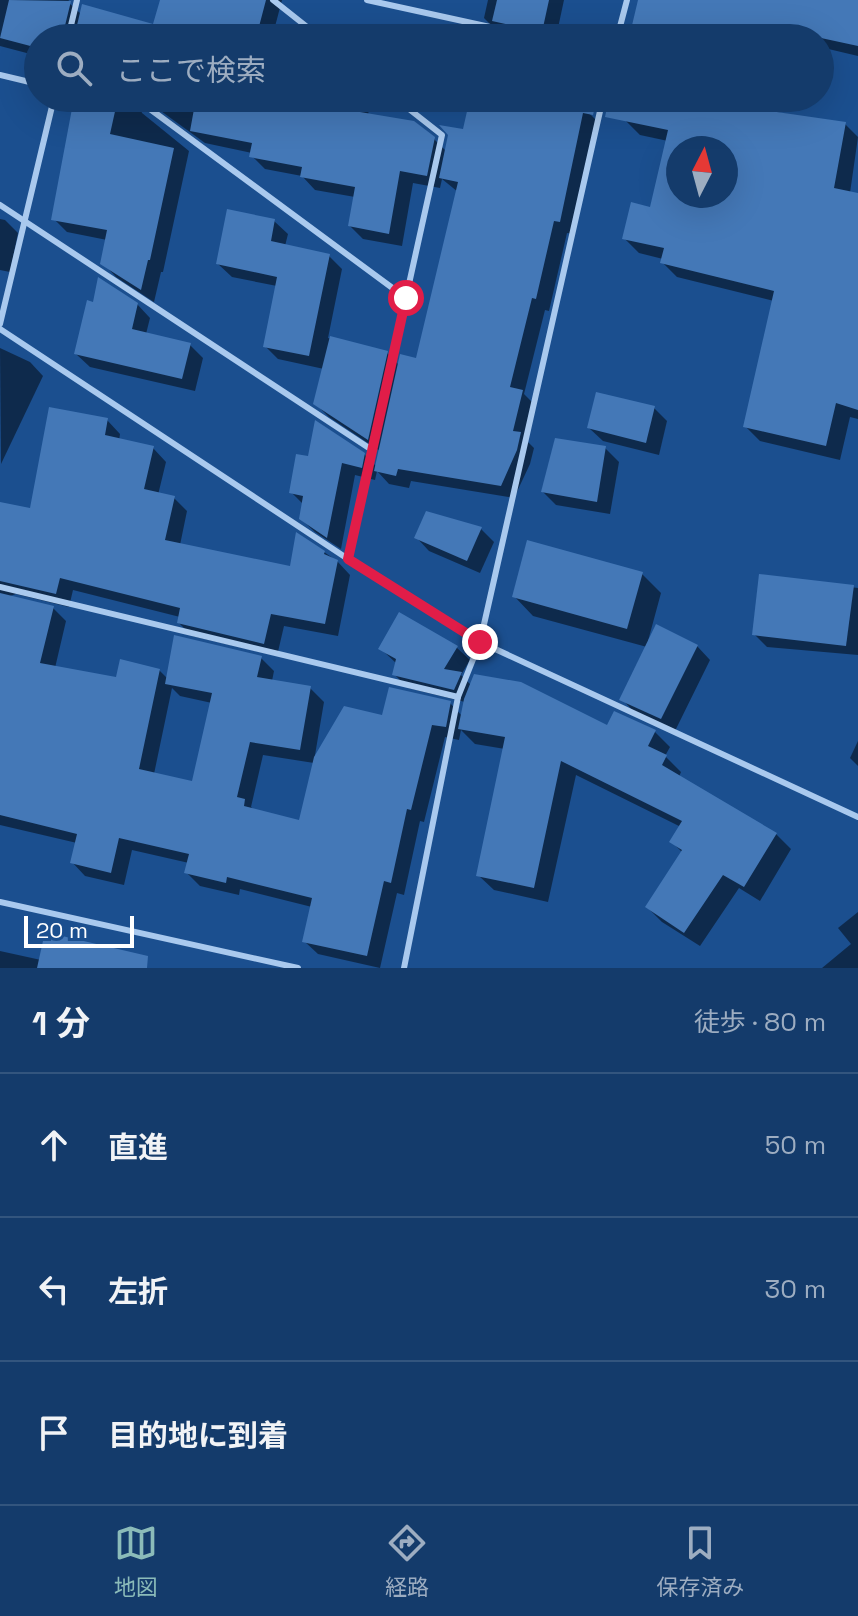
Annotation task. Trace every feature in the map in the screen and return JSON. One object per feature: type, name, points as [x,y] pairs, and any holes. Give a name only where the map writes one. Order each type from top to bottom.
[{"type":"lane","points":[[71,24],[77,0]]},
{"type":"lane","points":[[273,0],[303,24]]},
{"type":"lane","points":[[367,0],[476,24]]},
{"type":"lane","points":[[621,24],[627,0]]},
{"type":"lane","points":[[0,75],[24,81]]},
{"type":"lane","points":[[51,112],[0,326],[348,559],[480,642],[858,817]]},
{"type":"lane","points":[[154,112],[406,298]]},
{"type":"lane","points":[[348,559],[442,135],[413,112]]},
{"type":"lane","points":[[404,968],[458,697],[480,642],[600,112]]},
{"type":"lane","points":[[0,205],[372,450]]},
{"type":"lane","points":[[0,587],[458,697]]},
{"type":"lane","points":[[0,902],[298,968]]},
{"type":"building","points":[[9,0],[71,1],[65,24],[24,24],[24,44],[0,38]]},
{"type":"building","points":[[160,0],[266,0],[260,24],[153,24]]},
{"type":"building","points":[[497,0],[549,0],[544,24],[492,21]]},
{"type":"building","points":[[638,0],[858,0],[858,46],[834,41],[834,24],[632,24]]},
{"type":"building","points":[[82,4],[153,24],[77,24]]},
{"type":"building","points":[[71,112],[115,112],[110,134],[174,148],[141,290],[100,264],[107,230],[51,220]]},
{"type":"building","points":[[193,112],[360,112],[414,121],[435,137],[427,176],[400,171],[389,234],[348,226],[355,187],[300,177],[302,167],[249,157],[252,143],[190,131]]},
{"type":"building","points":[[467,112],[594,112],[593,115],[583,113],[560,222],[554,221],[536,299],[532,298],[510,387],[523,390],[513,431],[521,432],[517,450],[501,486],[398,469],[396,476],[374,471],[400,354],[416,358],[458,182],[439,178],[448,135],[439,125],[463,129]]},
{"type":"building","points":[[606,112],[777,112],[846,122],[834,188],[858,193],[858,410],[836,403],[826,446],[743,427],[774,291],[660,263],[664,248],[622,239],[631,202],[650,207],[666,139],[666,208],[738,208],[738,136],[667,136],[668,130],[605,117]]},
{"type":"building","points":[[227,209],[275,219],[271,241],[330,254],[309,356],[263,347],[277,277],[216,264]]},
{"type":"building","points":[[98,277],[138,303],[132,329],[191,343],[182,379],[74,354],[87,300],[93,302]]},
{"type":"building","points":[[330,336],[388,351],[368,440],[313,404]]},
{"type":"building","points":[[596,392],[655,406],[646,443],[587,428]]},
{"type":"building","points":[[49,407],[108,418],[105,435],[154,446],[144,489],[175,496],[165,540],[290,566],[296,532],[325,551],[324,554],[338,560],[325,624],[271,614],[264,644],[177,623],[180,608],[60,578],[56,594],[0,581],[0,502],[30,508]]},
{"type":"building","points":[[315,420],[365,453],[362,468],[342,463],[327,538],[299,519],[303,496],[289,493],[296,454],[308,456]]},
{"type":"building","points":[[555,438],[606,446],[597,502],[541,492]]},
{"type":"building","points":[[426,511],[482,527],[467,561],[414,538]]},
{"type":"building","points":[[527,540],[643,572],[627,629],[512,597]]},
{"type":"building","points":[[759,574],[854,585],[846,646],[752,635]]},
{"type":"building","points":[[0,593],[54,606],[40,663],[116,677],[120,659],[160,669],[139,769],[192,781],[212,693],[165,684],[174,635],[262,656],[257,677],[311,686],[300,750],[250,742],[237,797],[245,799],[244,806],[299,820],[314,757],[344,706],[382,715],[389,687],[451,701],[446,727],[432,725],[411,810],[407,809],[391,883],[384,881],[367,956],[302,942],[312,898],[227,877],[226,883],[184,873],[189,854],[119,838],[111,873],[70,863],[77,834],[0,815]]},
{"type":"building","points":[[399,612],[458,646],[444,669],[462,672],[454,690],[392,675],[396,659],[378,649]]},
{"type":"building","points":[[656,624],[698,645],[661,719],[619,700]]},
{"type":"building","points":[[474,674],[521,682],[607,725],[614,711],[656,730],[648,746],[667,755],[662,765],[777,833],[744,887],[723,875],[684,933],[645,907],[682,850],[669,842],[682,821],[561,761],[534,888],[476,876],[505,737],[458,729],[464,699]]},
{"type":"building","points":[[45,932],[148,956],[147,968],[37,968]]},
{"type":"route","points":[[406,298],[348,559],[480,642]]}]
